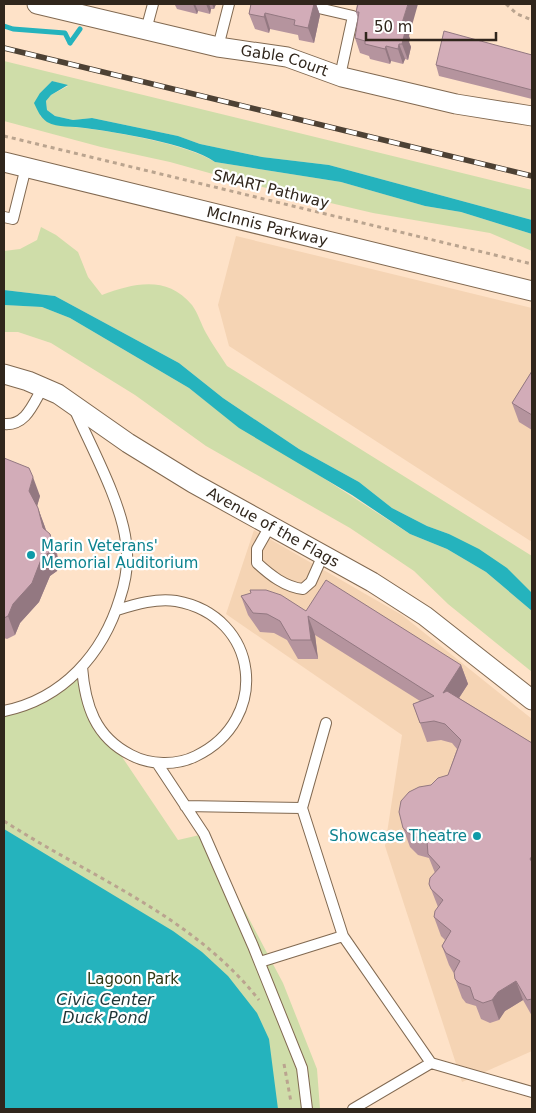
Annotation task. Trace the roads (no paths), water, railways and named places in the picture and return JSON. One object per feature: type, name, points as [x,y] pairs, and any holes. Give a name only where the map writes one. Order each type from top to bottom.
[{"type":"street","name":"Gable Court","points":[[36,4],[218,47],[286,57],[340,76],[456,104],[532,116]]},
{"type":"street","name":"McInnis Parkway","points":[[4,162],[532,291]]},
{"type":"street","name":"Avenue of the Flags","points":[[4,374],[43,387],[72,402],[128,443],[220,499],[372,582],[425,616],[532,700]]},
{"type":"lane","points":[[146,30],[153,4]]},
{"type":"lane","points":[[218,47],[230,4]]},
{"type":"lane","points":[[301,4],[353,16],[340,76]]},
{"type":"lane","points":[[4,217],[13,218],[26,167]]},
{"type":"lane","points":[[4,424],[14,425],[22,421],[43,387]]},
{"type":"lane","points":[[4,711],[24,706],[49,694],[82,667],[102,643],[117,610],[128,564],[124,530],[114,500],[72,402]]},
{"type":"lane","points":[[270,526],[257,549],[257,563],[267,572],[292,588],[303,589],[311,582],[323,555]]},
{"type":"lane","points":[[82,667],[89,711],[104,735],[114,745],[130,754],[157,763],[192,758],[216,745],[226,736],[238,718],[247,687],[244,662],[240,650],[228,629],[209,613],[197,607],[162,600],[117,610]]},
{"type":"lane","points":[[326,723],[302,808],[343,936],[431,1063],[532,1092]]},
{"type":"lane","points":[[157,763],[204,834],[260,962],[302,1068],[307,1109]]},
{"type":"lane","points":[[185,806],[302,808]]},
{"type":"lane","points":[[260,962],[343,936]]},
{"type":"lane","points":[[353,1109],[431,1063]]},
{"type":"water","points":[[52,81],[68,85],[51,95],[46,101],[47,110],[55,116],[73,120],[92,118],[178,136],[200,144],[262,157],[329,165],[532,220],[532,234],[461,212],[425,206],[341,182],[215,162],[203,155],[171,144],[99,130],[51,124],[39,114],[34,103],[40,93]]},
{"type":"water","points":[[4,290],[55,296],[179,363],[223,398],[299,449],[359,482],[392,508],[479,549],[507,568],[532,593],[532,611],[486,572],[447,549],[410,534],[352,495],[239,428],[189,388],[70,318],[42,307],[4,305]]},
{"type":"water","name":"Civic Center Duck Pond","points":[[4,829],[173,931],[202,952],[228,976],[257,1013],[269,1039],[278,1109],[4,1109]]},
{"type":"waterway","points":[[4,26],[13,29],[65,33],[70,43]]},
{"type":"waterway","points":[[70,43],[80,29]]},
{"type":"railway","points":[[4,48],[532,176]]},
{"type":"place","name":"Marin Veterans' Memorial Auditorium","points":[[31,555]]},
{"type":"place","name":"Showcase Theatre","points":[[477,836]]},
{"type":"park label","name":"Lagoon Park","points":[[133,979]]}]
